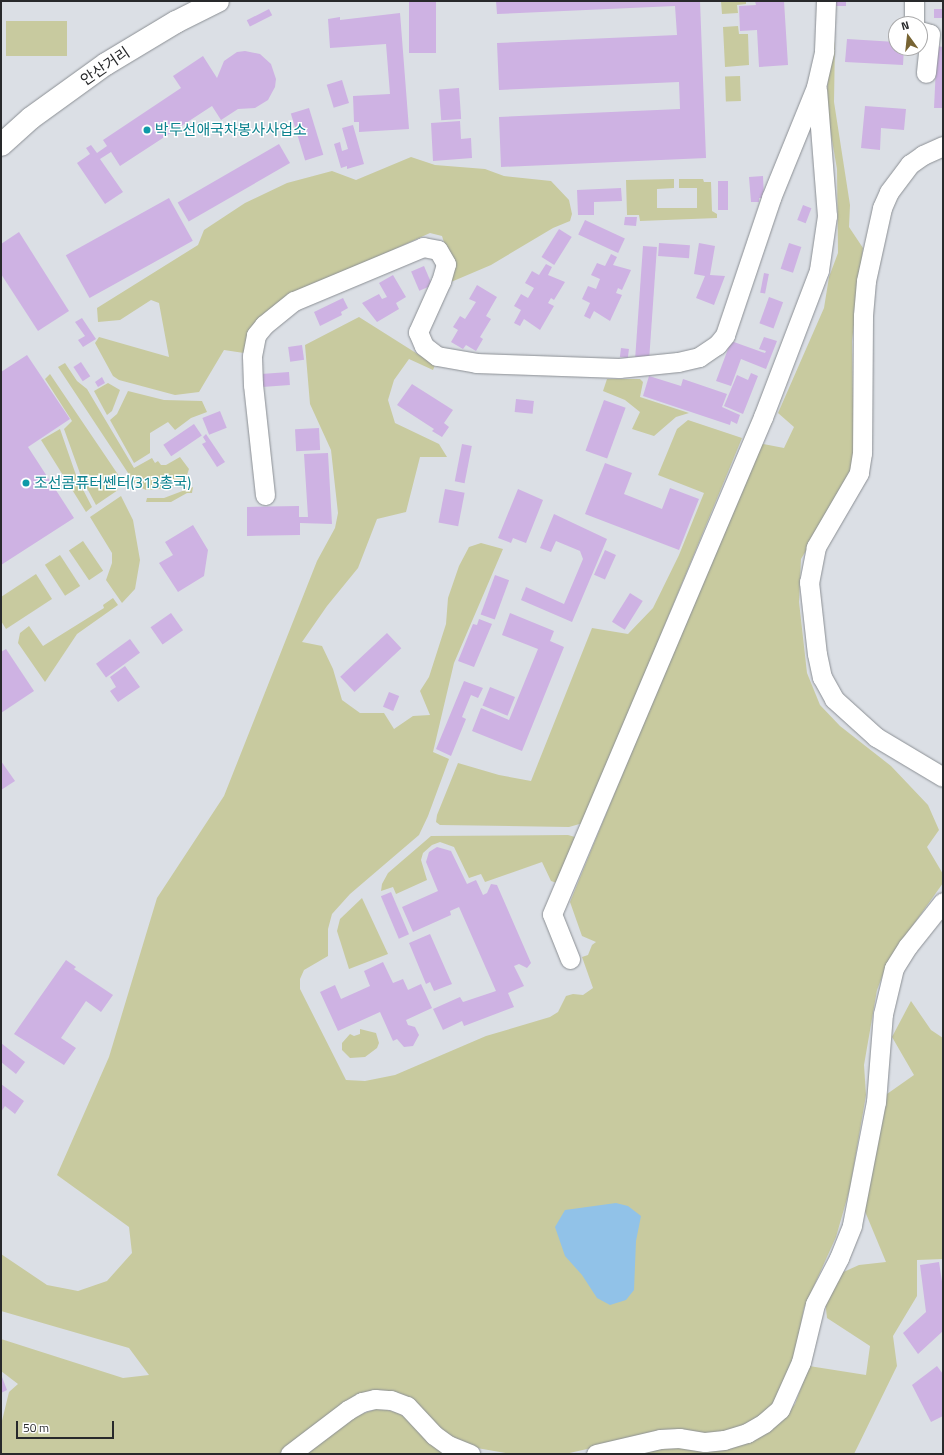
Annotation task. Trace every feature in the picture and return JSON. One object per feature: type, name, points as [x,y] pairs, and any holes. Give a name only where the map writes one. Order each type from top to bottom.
[{"type":"main road","name":"안산거리","points":[[1,145],[31,118],[106,64],[176,22],[218,1]]},
{"type":"street","points":[[265,495],[253,378],[252,356],[256,335],[264,325],[294,301],[423,247],[438,250],[446,264],[443,276],[418,332],[424,346],[437,356],[476,363],[619,368],[678,362],[699,357],[717,345],[725,335],[771,198],[816,87],[824,51],[826,1]]},
{"type":"street","points":[[914,1],[914,16]]},
{"type":"street","points":[[928,33],[930,34],[928,54]]},
{"type":"street","points":[[926,73],[928,56]]},
{"type":"street","points":[[570,959],[552,914],[763,417],[819,270],[827,216],[816,87]]},
{"type":"street","points":[[943,146],[923,155],[910,164],[889,192],[882,208],[866,281],[862,316],[862,453],[860,473],[816,547],[809,582],[816,654],[822,676],[834,699],[876,737],[943,777]]},
{"type":"street","points":[[596,1454],[660,1440],[679,1438],[704,1442],[724,1440],[747,1433],[764,1423],[780,1409],[801,1362],[815,1304],[839,1258],[852,1225],[876,1102],[883,1014],[894,968],[908,946],[943,902]]},
{"type":"street","points":[[290,1454],[348,1410],[362,1402],[375,1399],[407,1406],[434,1435],[448,1445],[470,1454]]},
{"type":"green space","points":[[721,1],[746,1],[746,4],[737,5],[738,13],[722,14]]},
{"type":"green space","points":[[6,21],[67,21],[67,56],[6,56]]},
{"type":"green space","points":[[738,26],[739,34],[748,34],[749,65],[725,67],[723,27]]},
{"type":"green space","points":[[835,41],[834,102],[850,205],[849,227],[863,248],[852,341],[854,471],[801,559],[799,602],[807,673],[820,705],[840,726],[891,766],[928,805],[939,830],[927,847],[943,874],[943,883],[889,959],[877,990],[864,1065],[866,1095],[850,1188],[836,1237],[804,1308],[794,1359],[772,1407],[746,1425],[721,1434],[636,1438],[565,1454],[511,1454],[471,1447],[446,1435],[405,1398],[352,1399],[279,1454],[1,1454],[1,1425],[9,1392],[18,1384],[1,1371],[1,1339],[123,1378],[149,1375],[129,1348],[1,1311],[1,1254],[47,1285],[78,1291],[107,1281],[132,1253],[129,1227],[57,1175],[109,1057],[157,898],[224,796],[317,561],[335,528],[338,513],[331,450],[310,404],[305,345],[359,317],[435,365],[433,370],[409,359],[394,380],[388,400],[395,423],[439,444],[447,457],[420,457],[406,512],[377,519],[358,568],[327,606],[302,642],[322,646],[333,669],[342,700],[360,713],[384,713],[394,729],[413,716],[430,715],[420,691],[429,677],[446,624],[448,598],[459,566],[469,547],[481,543],[503,549],[454,663],[433,752],[449,759],[428,816],[419,835],[350,894],[332,914],[328,929],[328,956],[304,970],[300,979],[300,989],[346,1080],[365,1081],[395,1075],[486,1036],[550,1017],[558,1012],[566,996],[573,994],[583,995],[593,988],[582,957],[588,955],[592,945],[596,942],[582,936],[570,902],[758,443],[784,448],[794,427],[778,413],[824,308],[829,277],[838,253],[837,169],[826,105],[830,50]]},
{"type":"green space","points":[[740,76],[741,101],[726,102],[725,77]]},
{"type":"green space","points":[[411,157],[435,165],[485,169],[504,176],[551,181],[569,200],[572,214],[570,221],[553,228],[491,265],[451,282],[453,271],[442,236],[430,233],[305,290],[244,353],[224,350],[199,392],[175,395],[119,380],[113,376],[95,343],[99,337],[169,357],[159,303],[151,300],[120,320],[98,322],[97,308],[198,245],[204,230],[245,203],[287,183],[332,171],[356,180]]},
{"type":"green space","points":[[674,179],[674,188],[657,189],[657,208],[697,208],[697,188],[679,188],[679,179],[703,179],[704,182],[711,182],[712,211],[717,214],[717,218],[640,221],[639,215],[627,215],[626,180]]},
{"type":"green space","points":[[65,363],[77,381],[87,389],[134,468],[152,458],[155,463],[158,461],[161,465],[166,465],[180,457],[189,469],[186,478],[179,484],[159,489],[146,490],[136,485],[58,367]]},
{"type":"green space","points":[[50,374],[119,476],[120,479],[114,483],[118,490],[96,505],[82,479],[64,429],[72,421],[45,379]]},
{"type":"green space","points":[[607,379],[640,379],[643,382],[640,397],[689,413],[676,417],[654,436],[632,429],[640,412],[625,400],[603,391]]},
{"type":"green space","points":[[108,383],[120,390],[112,411],[107,415],[94,391]]},
{"type":"green space","points":[[128,391],[164,400],[202,401],[207,412],[191,418],[175,430],[168,422],[150,433],[150,453],[134,463],[110,420],[117,414]]},
{"type":"green space","points":[[688,420],[742,438],[583,823],[569,827],[440,825],[436,822],[437,815],[458,763],[499,775],[531,781],[592,628],[628,634],[653,608],[679,555],[704,493],[658,475],[677,429]]},
{"type":"green space","points":[[60,429],[77,478],[92,507],[86,512],[41,440]]},
{"type":"green space","points":[[193,487],[192,493],[187,493],[171,502],[146,502],[147,498],[164,498]]},
{"type":"green space","points":[[121,496],[133,520],[140,560],[135,589],[122,603],[106,580],[112,563],[112,553],[90,517]]},
{"type":"green space","points":[[83,541],[103,571],[89,580],[69,551]]},
{"type":"green space","points":[[60,555],[80,586],[65,596],[45,565]]},
{"type":"green space","points":[[36,574],[52,599],[6,629],[1,621],[1,597]]},
{"type":"green space","points":[[113,598],[118,605],[77,634],[45,682],[18,643],[20,633],[29,626],[43,646],[104,608],[103,605]]},
{"type":"green space","points":[[568,835],[575,837],[557,883],[551,881],[542,862],[485,882],[481,874],[469,878],[454,847],[440,842],[432,845],[423,853],[421,860],[427,880],[396,894],[393,887],[381,891],[382,884],[388,873],[431,836]]},
{"type":"green space","points":[[362,898],[388,954],[349,969],[337,931],[340,919]]},
{"type":"green space","points":[[911,1001],[931,1030],[943,1038],[943,1259],[917,1260],[917,1296],[893,1336],[897,1366],[854,1454],[624,1454],[780,1421],[795,1404],[809,1366],[866,1375],[870,1346],[827,1318],[825,1300],[839,1274],[859,1265],[886,1262],[864,1209],[887,1094],[914,1075],[892,1037]]},
{"type":"green space","points":[[360,1029],[376,1033],[379,1043],[377,1048],[365,1057],[350,1058],[342,1050],[342,1043],[350,1034],[354,1036],[360,1034]]},
{"type":"green space","points":[[379,1408],[399,1413],[450,1454],[302,1454],[353,1417]]},
{"type":"water","points":[[616,1203],[628,1206],[641,1216],[636,1241],[634,1290],[626,1300],[610,1305],[597,1298],[582,1275],[565,1256],[555,1227],[565,1210]]},
{"type":"building","points":[[409,1],[436,1],[436,53],[409,53]]},
{"type":"building","points":[[496,1],[700,1],[706,158],[501,167],[499,117],[680,109],[679,82],[499,90],[497,43],[677,35],[675,6],[497,14]]},
{"type":"building","points":[[755,1],[784,1],[788,65],[759,67],[757,30],[740,31],[739,6],[756,5]]},
{"type":"building","points":[[836,1],[846,1],[846,6],[836,6]]},
{"type":"building","points":[[269,9],[272,15],[250,27],[247,20]]},
{"type":"building","points":[[934,9],[943,9],[943,18],[934,18]]},
{"type":"building","points":[[400,13],[409,129],[359,132],[359,122],[354,122],[353,96],[390,94],[386,44],[330,48],[328,19],[340,17],[340,20]]},
{"type":"building","points":[[847,39],[888,42],[888,56],[904,56],[903,65],[845,62]]},
{"type":"building","points":[[937,46],[943,47],[943,108],[934,108]]},
{"type":"building","name":"박두선애국차봉사사업소","points":[[245,51],[260,54],[271,64],[276,79],[275,87],[268,100],[255,108],[238,109],[221,120],[212,106],[120,166],[111,152],[100,159],[123,192],[105,204],[77,163],[90,154],[86,148],[91,145],[97,153],[107,146],[103,140],[181,88],[173,76],[203,56],[217,78],[224,61],[237,52]]},
{"type":"building","points":[[342,80],[349,103],[334,108],[327,85]]},
{"type":"building","points":[[459,88],[461,119],[441,120],[439,89]]},
{"type":"building","points":[[865,106],[906,109],[904,130],[881,128],[880,150],[861,148]]},
{"type":"building","points":[[309,108],[323,155],[305,160],[291,114]]},
{"type":"building","points":[[460,121],[461,139],[471,138],[472,158],[433,161],[431,123]]},
{"type":"building","points":[[353,125],[364,164],[347,169],[347,166],[341,168],[334,144],[340,142],[342,151],[348,149],[342,128]]},
{"type":"building","points":[[279,144],[290,163],[189,222],[178,202]]},
{"type":"building","points":[[763,176],[764,198],[759,198],[759,202],[751,202],[749,177]]},
{"type":"building","points":[[718,181],[728,181],[728,210],[718,210]]},
{"type":"building","points":[[621,188],[622,201],[594,202],[594,215],[578,215],[577,190]]},
{"type":"building","points":[[169,198],[193,241],[90,298],[66,255]]},
{"type":"building","points":[[803,205],[811,208],[806,223],[797,220]]},
{"type":"building","points":[[625,217],[637,217],[636,226],[624,225]]},
{"type":"building","points":[[585,220],[625,239],[618,253],[578,235]]},
{"type":"building","points":[[559,229],[572,237],[554,265],[542,257]]},
{"type":"building","points":[[19,232],[69,311],[38,331],[1,274],[1,244]]},
{"type":"building","points":[[659,243],[690,245],[689,258],[658,256]]},
{"type":"building","points":[[699,243],[715,246],[710,275],[725,276],[714,305],[696,298],[705,276],[694,274]]},
{"type":"building","points":[[789,243],[801,247],[793,273],[781,269]]},
{"type":"building","points":[[643,246],[657,247],[649,358],[635,357]]},
{"type":"building","points":[[611,254],[617,257],[613,265],[631,270],[622,290],[618,288],[616,293],[622,295],[610,321],[594,311],[590,319],[584,316],[590,303],[582,299],[588,286],[596,289],[600,279],[591,275],[597,263],[605,266]]},
{"type":"building","points":[[546,264],[552,267],[548,275],[565,282],[554,300],[551,298],[548,303],[554,306],[540,330],[524,319],[520,326],[514,323],[521,310],[514,306],[521,294],[528,298],[534,288],[525,283],[532,271],[539,275]]},
{"type":"building","points":[[424,266],[432,285],[419,291],[411,271]]},
{"type":"building","points":[[764,273],[769,274],[765,294],[760,293]]},
{"type":"building","points":[[393,275],[406,297],[396,303],[399,309],[377,322],[362,303],[379,294],[382,299],[387,297],[379,283]]},
{"type":"building","points":[[477,285],[497,297],[486,316],[491,319],[480,337],[483,339],[476,351],[466,345],[463,349],[451,342],[458,330],[453,327],[460,316],[465,319],[476,302],[469,299]]},
{"type":"building","points":[[769,297],[783,302],[774,328],[759,323]]},
{"type":"building","points":[[343,298],[348,308],[341,312],[342,315],[320,326],[314,312]]},
{"type":"building","points":[[82,318],[96,339],[83,347],[78,340],[85,336],[75,322]]},
{"type":"building","points":[[764,337],[777,341],[766,369],[741,359],[731,386],[716,381],[731,341],[765,353],[766,351],[759,349]]},
{"type":"building","points":[[302,345],[304,360],[290,362],[288,347]]},
{"type":"building","points":[[621,348],[629,349],[628,358],[620,357]]},
{"type":"building","name":"조선콤퓨터쎈터(313총국)","points":[[27,355],[70,419],[28,447],[74,518],[1,565],[1,372]]},
{"type":"building","points":[[81,362],[90,376],[83,381],[73,367]]},
{"type":"building","points":[[289,372],[290,385],[262,387],[261,374]]},
{"type":"building","points":[[751,373],[758,376],[743,414],[724,406],[737,375],[748,380]]},
{"type":"building","points":[[649,376],[681,386],[683,379],[727,394],[722,407],[740,415],[737,424],[731,421],[730,425],[643,396]]},
{"type":"building","points":[[102,377],[105,383],[98,387],[95,382]]},
{"type":"building","points":[[412,384],[453,410],[444,423],[449,427],[442,437],[432,431],[434,429],[397,405]]},
{"type":"building","points":[[516,399],[534,401],[533,414],[515,412]]},
{"type":"building","points":[[604,400],[626,408],[607,459],[586,451]]},
{"type":"building","points":[[220,411],[227,428],[209,435],[202,418]]},
{"type":"building","points":[[194,424],[202,436],[171,456],[163,445]]},
{"type":"building","points":[[319,428],[320,450],[296,451],[295,429]]},
{"type":"building","points":[[206,434],[225,462],[217,467],[202,444],[206,442],[203,437]]},
{"type":"building","points":[[462,444],[472,446],[465,483],[455,481]]},
{"type":"building","points":[[328,453],[332,524],[300,523],[300,535],[247,536],[247,507],[299,506],[299,517],[308,517],[304,454]]},
{"type":"building","points":[[605,463],[632,473],[624,494],[662,509],[670,488],[699,499],[679,550],[585,514]]},
{"type":"building","points":[[445,489],[465,493],[458,526],[439,522]]},
{"type":"building","points":[[518,489],[543,500],[526,543],[513,538],[511,543],[498,538]]},
{"type":"building","points":[[554,514],[607,539],[572,622],[521,600],[526,587],[564,604],[583,559],[580,551],[556,541],[551,552],[540,548]]},
{"type":"building","points":[[193,525],[208,550],[204,576],[178,592],[159,563],[173,555],[165,542]]},
{"type":"building","points":[[605,550],[616,555],[605,580],[594,575]]},
{"type":"building","points":[[495,575],[509,580],[495,620],[481,614]]},
{"type":"building","points":[[630,593],[643,601],[625,630],[612,622]]},
{"type":"building","points":[[171,613],[183,630],[163,645],[151,627]]},
{"type":"building","points":[[510,613],[554,631],[550,641],[564,647],[522,751],[472,731],[481,708],[509,720],[538,649],[502,635]]},
{"type":"building","points":[[479,619],[492,624],[474,667],[458,661],[473,624],[477,625]]},
{"type":"building","points":[[387,633],[401,648],[355,692],[340,677]]},
{"type":"building","points":[[130,639],[140,653],[106,677],[96,664]]},
{"type":"building","points":[[6,649],[34,691],[1,713],[1,652]]},
{"type":"building","points":[[125,666],[140,687],[118,702],[110,691],[116,687],[110,677]]},
{"type":"building","points":[[464,681],[483,688],[478,698],[471,695],[462,717],[466,719],[451,756],[436,749]]},
{"type":"building","points":[[490,687],[515,697],[508,716],[483,706]]},
{"type":"building","points":[[389,692],[399,696],[393,711],[383,707]]},
{"type":"building","points":[[1,761],[15,781],[1,790]]},
{"type":"building","points":[[437,847],[451,851],[467,884],[476,880],[483,895],[487,893],[491,884],[497,885],[531,963],[527,968],[519,964],[514,966],[524,986],[508,993],[514,1007],[464,1026],[462,1021],[443,1030],[433,1009],[460,997],[463,1002],[496,991],[459,907],[450,911],[451,915],[413,932],[402,907],[438,891],[426,862],[429,852]]},
{"type":"building","points":[[391,892],[409,934],[399,939],[381,896]]},
{"type":"building","points":[[430,934],[452,984],[434,991],[430,982],[426,984],[409,943]]},
{"type":"building","points":[[66,960],[76,967],[74,969],[113,995],[101,1012],[86,1001],[61,1038],[76,1048],[64,1065],[14,1034]]},
{"type":"building","points":[[383,962],[393,983],[403,979],[408,990],[421,984],[432,1008],[406,1020],[408,1025],[415,1027],[419,1035],[413,1046],[404,1047],[397,1039],[393,1041],[380,1012],[338,1031],[320,992],[335,985],[341,999],[370,986],[364,971]]},
{"type":"building","points":[[1,1043],[25,1062],[16,1074],[1,1062]]},
{"type":"building","points":[[1,1084],[24,1101],[15,1114],[5,1106],[1,1112]]},
{"type":"building","points":[[939,1262],[943,1288],[943,1331],[918,1354],[903,1333],[926,1312],[920,1265]]},
{"type":"building","points":[[937,1366],[943,1374],[943,1416],[931,1422],[912,1385]]},
{"type":"building","points":[[2,1377],[7,1390],[1,1393],[1,1378]]},
{"type":"place","name":"박두선애국차봉사사업소","points":[[147,130]]},
{"type":"place","name":"조선콤퓨터쎈터(313총국)","points":[[26,483]]}]
